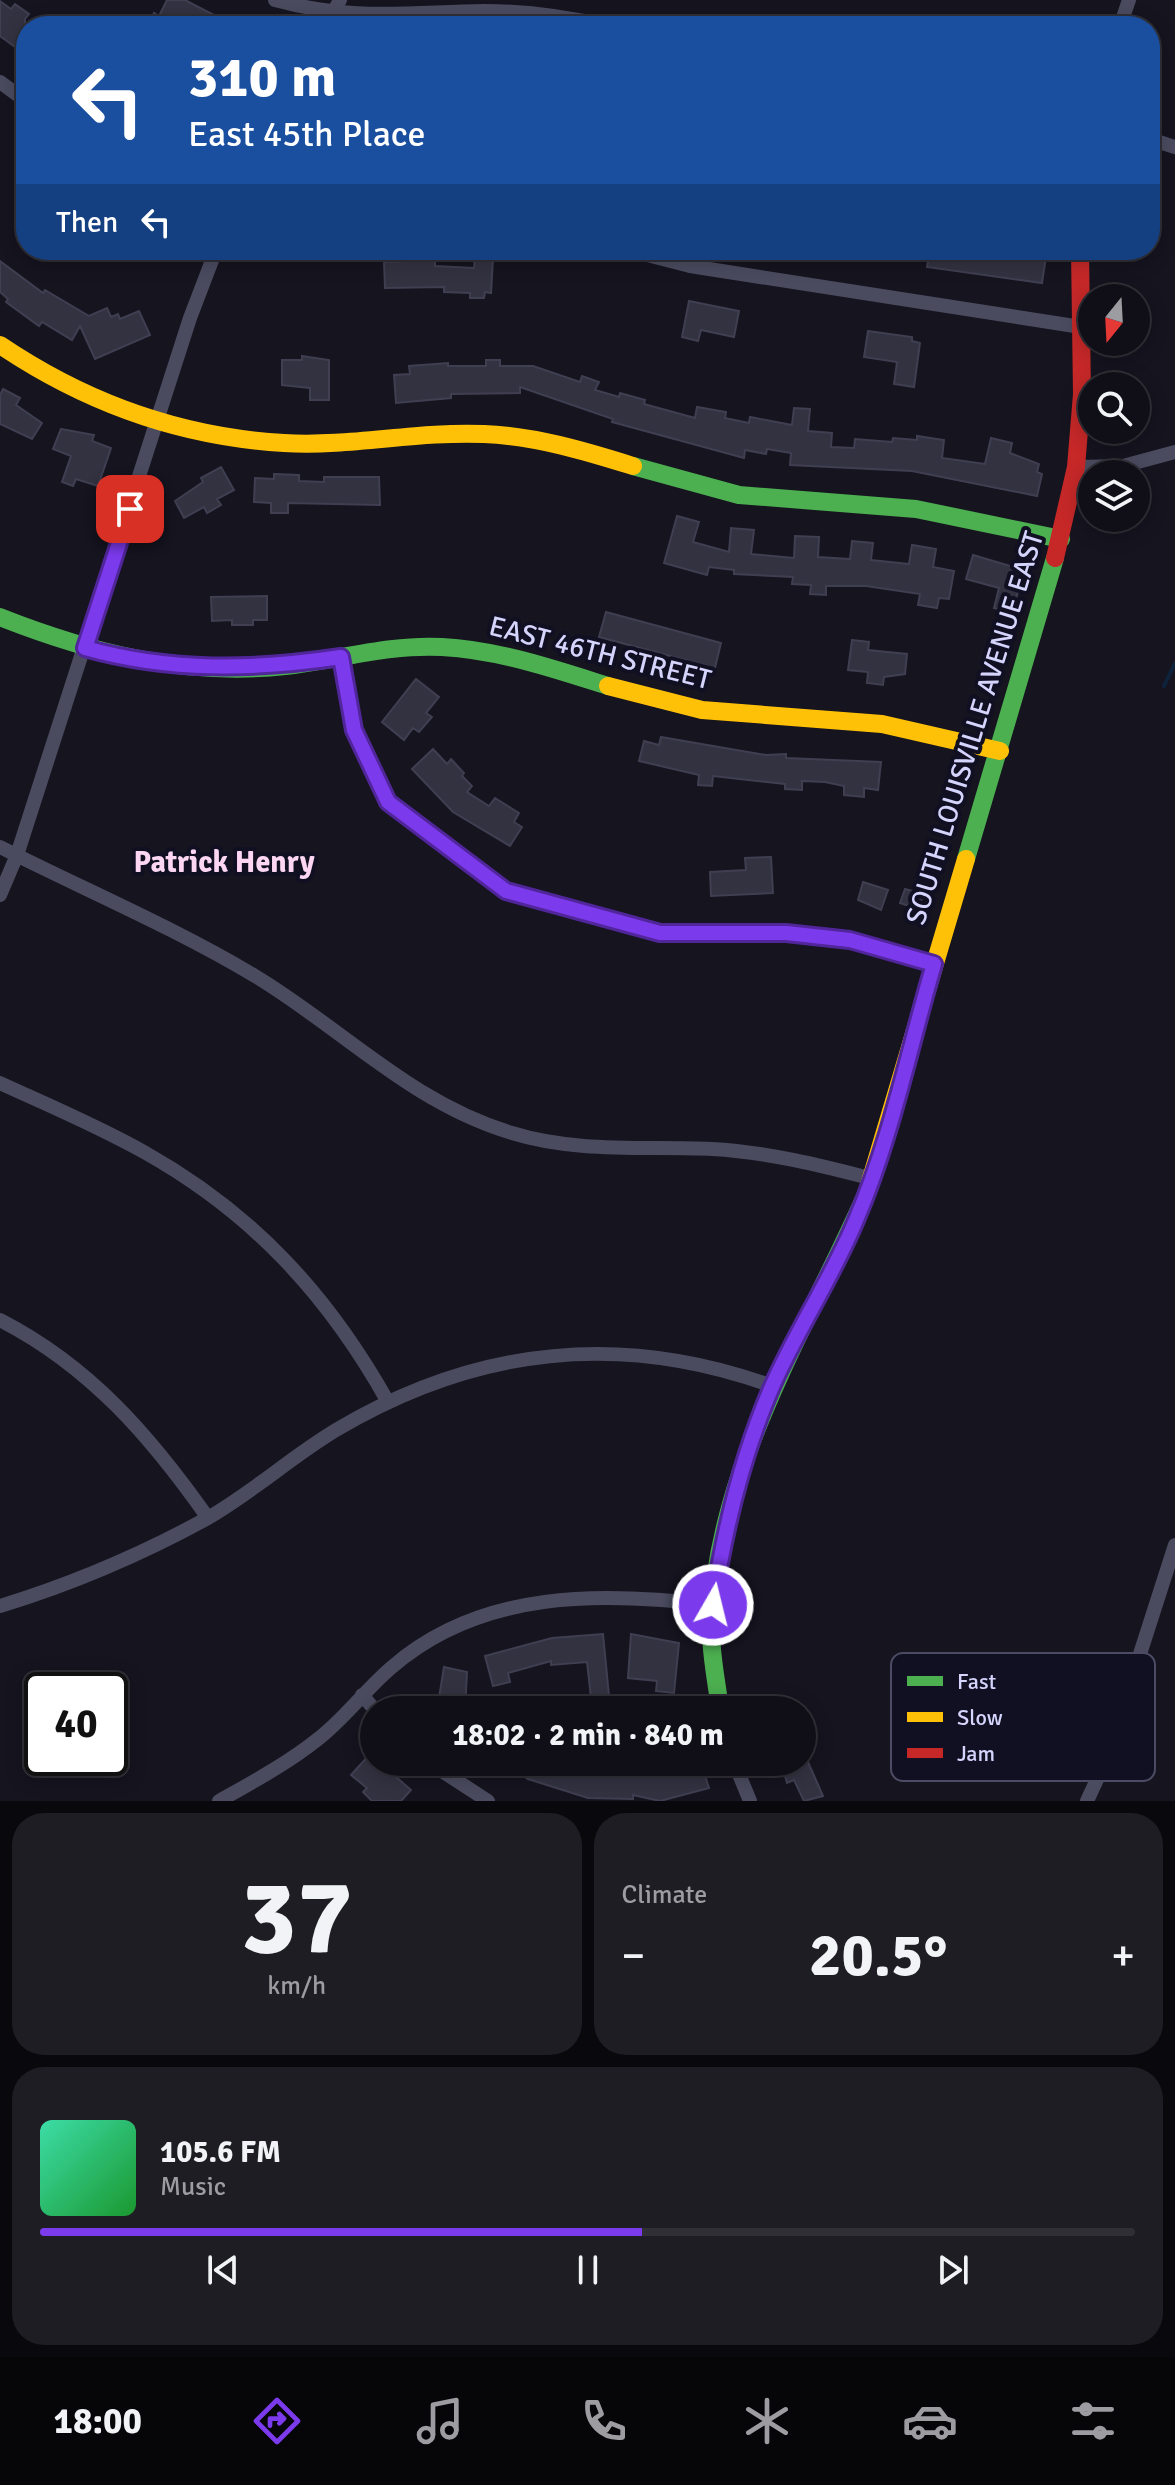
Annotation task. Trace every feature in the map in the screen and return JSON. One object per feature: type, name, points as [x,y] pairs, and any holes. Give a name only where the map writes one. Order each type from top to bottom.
[{"type":"street","points":[[275,0],[333,13],[391,16],[486,11],[547,16]]},
{"type":"street","points":[[0,895],[17,855],[190,318],[212,260]]},
{"type":"street","points":[[669,260],[705,269],[1078,327]]},
{"type":"street","name":"SOUTH LOUISVILLE AVENUE EAST","points":[[1080,260],[1080,284]]},
{"type":"street","points":[[0,345],[58,381],[157,422],[259,439],[325,443],[491,434],[529,438],[739,495],[780,502],[897,507],[973,518],[1061,539]]},
{"type":"street","name":"SOUTH LOUISVILLE AVENUE EAST","points":[[718,1696],[711,1626],[722,1544],[738,1475],[772,1386],[832,1272],[873,1179],[1061,539],[1076,467],[1082,394],[1081,356]]},
{"type":"street","points":[[1076,467],[1123,466],[1175,452]]},
{"type":"street","name":"EAST 46TH STREET","points":[[0,617],[85,648],[139,661],[238,669],[416,648],[480,651],[519,657],[700,709],[902,727],[1000,751]]},
{"type":"street","points":[[341,657],[354,730],[388,802],[506,891],[660,933],[786,933],[850,940],[934,964]]},
{"type":"street","points":[[0,847],[178,933],[256,977],[435,1103],[477,1121],[515,1134],[556,1142],[714,1149],[778,1157],[873,1179]]},
{"type":"street","points":[[0,1083],[143,1151],[204,1189],[248,1225],[292,1264],[356,1344],[388,1402]]},
{"type":"street","points":[[0,1320],[60,1356],[127,1413],[167,1459],[208,1518]]},
{"type":"street","points":[[0,1606],[65,1586],[208,1518],[335,1431],[388,1402],[482,1368],[538,1356],[657,1356],[724,1369],[772,1386]]},
{"type":"street","points":[[1140,1653],[1175,1545]]},
{"type":"street","points":[[219,1801],[287,1762],[320,1738],[394,1665],[430,1640],[499,1610],[583,1596],[645,1597],[713,1605]]},
{"type":"street","points":[[450,1776],[488,1801]]},
{"type":"street","points":[[740,1776],[750,1801]]},
{"type":"street","points":[[1087,1801],[1096,1781]]},
{"type":"building","points":[[167,0],[185,0],[216,16],[159,16]]},
{"type":"building","points":[[0,1],[11,9],[15,4],[29,14],[16,16],[16,48],[0,36]]},
{"type":"building","points":[[435,260],[435,266],[474,268],[475,260],[493,260],[491,293],[485,292],[484,298],[470,298],[470,293],[444,292],[444,287],[385,288],[384,262]]},
{"type":"building","points":[[928,260],[1045,260],[1042,283],[927,267]]},
{"type":"building","points":[[0,261],[43,293],[45,290],[89,316],[107,308],[111,317],[118,314],[120,319],[139,311],[150,335],[95,359],[80,326],[72,340],[42,322],[39,326],[6,302],[8,299],[0,292]]},
{"type":"building","points":[[689,301],[739,311],[734,337],[701,330],[698,341],[682,337]]},
{"type":"building","points":[[868,331],[912,337],[912,341],[920,343],[914,387],[894,384],[897,362],[864,357]]},
{"type":"building","points":[[302,356],[329,360],[329,400],[310,400],[310,388],[282,385],[282,360],[302,360]]},
{"type":"building","points":[[486,360],[500,360],[500,366],[533,366],[580,382],[582,376],[599,382],[595,390],[645,400],[644,404],[695,418],[697,407],[726,412],[725,418],[749,423],[750,417],[792,425],[794,408],[810,409],[808,431],[832,433],[831,447],[854,448],[855,439],[892,442],[893,438],[917,440],[917,436],[944,440],[942,458],[985,464],[991,438],[1012,443],[1010,453],[1039,464],[1037,472],[1042,474],[1037,496],[912,471],[790,465],[791,453],[767,449],[766,454],[745,450],[744,458],[612,422],[613,419],[520,387],[520,393],[451,394],[451,398],[396,403],[394,375],[410,374],[409,366],[448,363],[448,366],[486,366]]},
{"type":"building","points":[[3,389],[20,398],[16,405],[42,423],[32,439],[0,424],[0,395]]},
{"type":"building","points":[[61,429],[94,435],[92,441],[111,448],[98,486],[76,479],[73,486],[62,482],[71,456],[53,449]]},
{"type":"building","points":[[221,467],[234,490],[217,499],[221,505],[207,513],[204,507],[184,518],[175,501],[203,482],[201,478]]},
{"type":"building","points":[[274,474],[299,475],[299,481],[324,482],[324,477],[379,477],[380,505],[288,503],[288,513],[271,513],[271,503],[254,502],[255,478],[274,479]]},
{"type":"building","points":[[677,516],[699,522],[693,542],[729,552],[731,528],[754,530],[751,554],[794,558],[795,536],[819,537],[818,557],[850,559],[852,541],[873,543],[871,560],[909,564],[912,545],[936,549],[933,567],[954,571],[949,599],[939,598],[937,608],[918,605],[920,594],[866,586],[826,586],[826,595],[810,594],[811,585],[792,584],[793,577],[734,574],[734,570],[709,567],[707,575],[664,563]]},
{"type":"building","points":[[973,555],[1024,570],[1012,613],[994,608],[999,588],[966,579]]},
{"type":"building","points":[[267,596],[267,620],[253,620],[253,625],[232,625],[232,620],[212,621],[211,597]]},
{"type":"building","points":[[606,612],[721,643],[715,668],[599,637]]},
{"type":"building","points":[[852,640],[869,642],[868,650],[907,654],[905,674],[884,677],[883,685],[867,683],[868,672],[848,670]]},
{"type":"building","points":[[416,679],[439,697],[426,713],[432,717],[419,732],[413,728],[404,740],[382,722]]},
{"type":"building","points":[[661,737],[766,755],[786,754],[786,758],[881,762],[878,790],[864,788],[864,797],[844,795],[844,786],[825,782],[802,781],[802,790],[785,789],[785,784],[713,776],[712,786],[698,785],[699,775],[639,761],[644,741],[659,745]]},
{"type":"building","points":[[433,749],[447,764],[451,759],[464,773],[462,776],[472,786],[467,792],[489,806],[495,798],[519,813],[514,822],[522,827],[510,846],[453,812],[412,769]]},
{"type":"building","points":[[771,857],[773,893],[711,896],[710,872],[746,870],[745,858]]},
{"type":"building","points":[[863,882],[888,890],[881,910],[858,900]]},
{"type":"building","points":[[905,889],[923,894],[919,909],[900,903]]},
{"type":"building","points":[[603,1634],[609,1696],[591,1696],[587,1662],[551,1665],[551,1661],[508,1673],[510,1682],[493,1686],[485,1656],[552,1638]]},
{"type":"building","points":[[631,1634],[679,1643],[674,1693],[656,1691],[657,1681],[628,1678]]},
{"type":"building","points":[[444,1667],[467,1672],[466,1696],[439,1696]]},
{"type":"building","points":[[360,1765],[360,1776],[395,1776],[411,1790],[401,1801],[372,1801],[363,1792],[367,1788],[351,1775]]},
{"type":"building","points":[[524,1776],[705,1776],[709,1788],[660,1801],[633,1795],[633,1799],[588,1798]]},
{"type":"building","points":[[785,1776],[814,1776],[823,1796],[804,1801],[794,1780],[787,1783]]},
{"type":"waterway","points":[[1164,686],[1175,663]]},
{"type":"traffic: fast","points":[[633,466],[739,495],[916,509],[1061,539]]},
{"type":"traffic: fast","points":[[966,859],[1055,558]]},
{"type":"traffic: fast","points":[[0,617],[104,651],[175,665],[248,669],[383,650],[442,647],[505,656],[608,686]]},
{"type":"traffic: fast","points":[[718,1696],[711,1625],[717,1567],[729,1510],[768,1402],[867,1192]]},
{"type":"traffic: slow","points":[[0,345],[33,366],[100,400],[135,414],[208,433],[309,444],[434,435],[503,435],[560,445],[633,466]]},
{"type":"traffic: slow","points":[[608,686],[702,710],[882,724],[1000,751]]},
{"type":"traffic: slow","points":[[867,1192],[966,859]]},
{"type":"traffic: jam","points":[[1055,558],[1076,467],[1082,394],[1080,260]]},
{"type":"district","name":"Patrick Henry","points":[[224,862]]},
{"type":"route","points":[[130,509],[85,648],[139,661],[238,669],[341,657],[354,730],[388,802],[506,891],[660,933],[786,933],[850,940],[934,964],[873,1179],[832,1272],[772,1386],[738,1475],[722,1544],[713,1605]]}]
